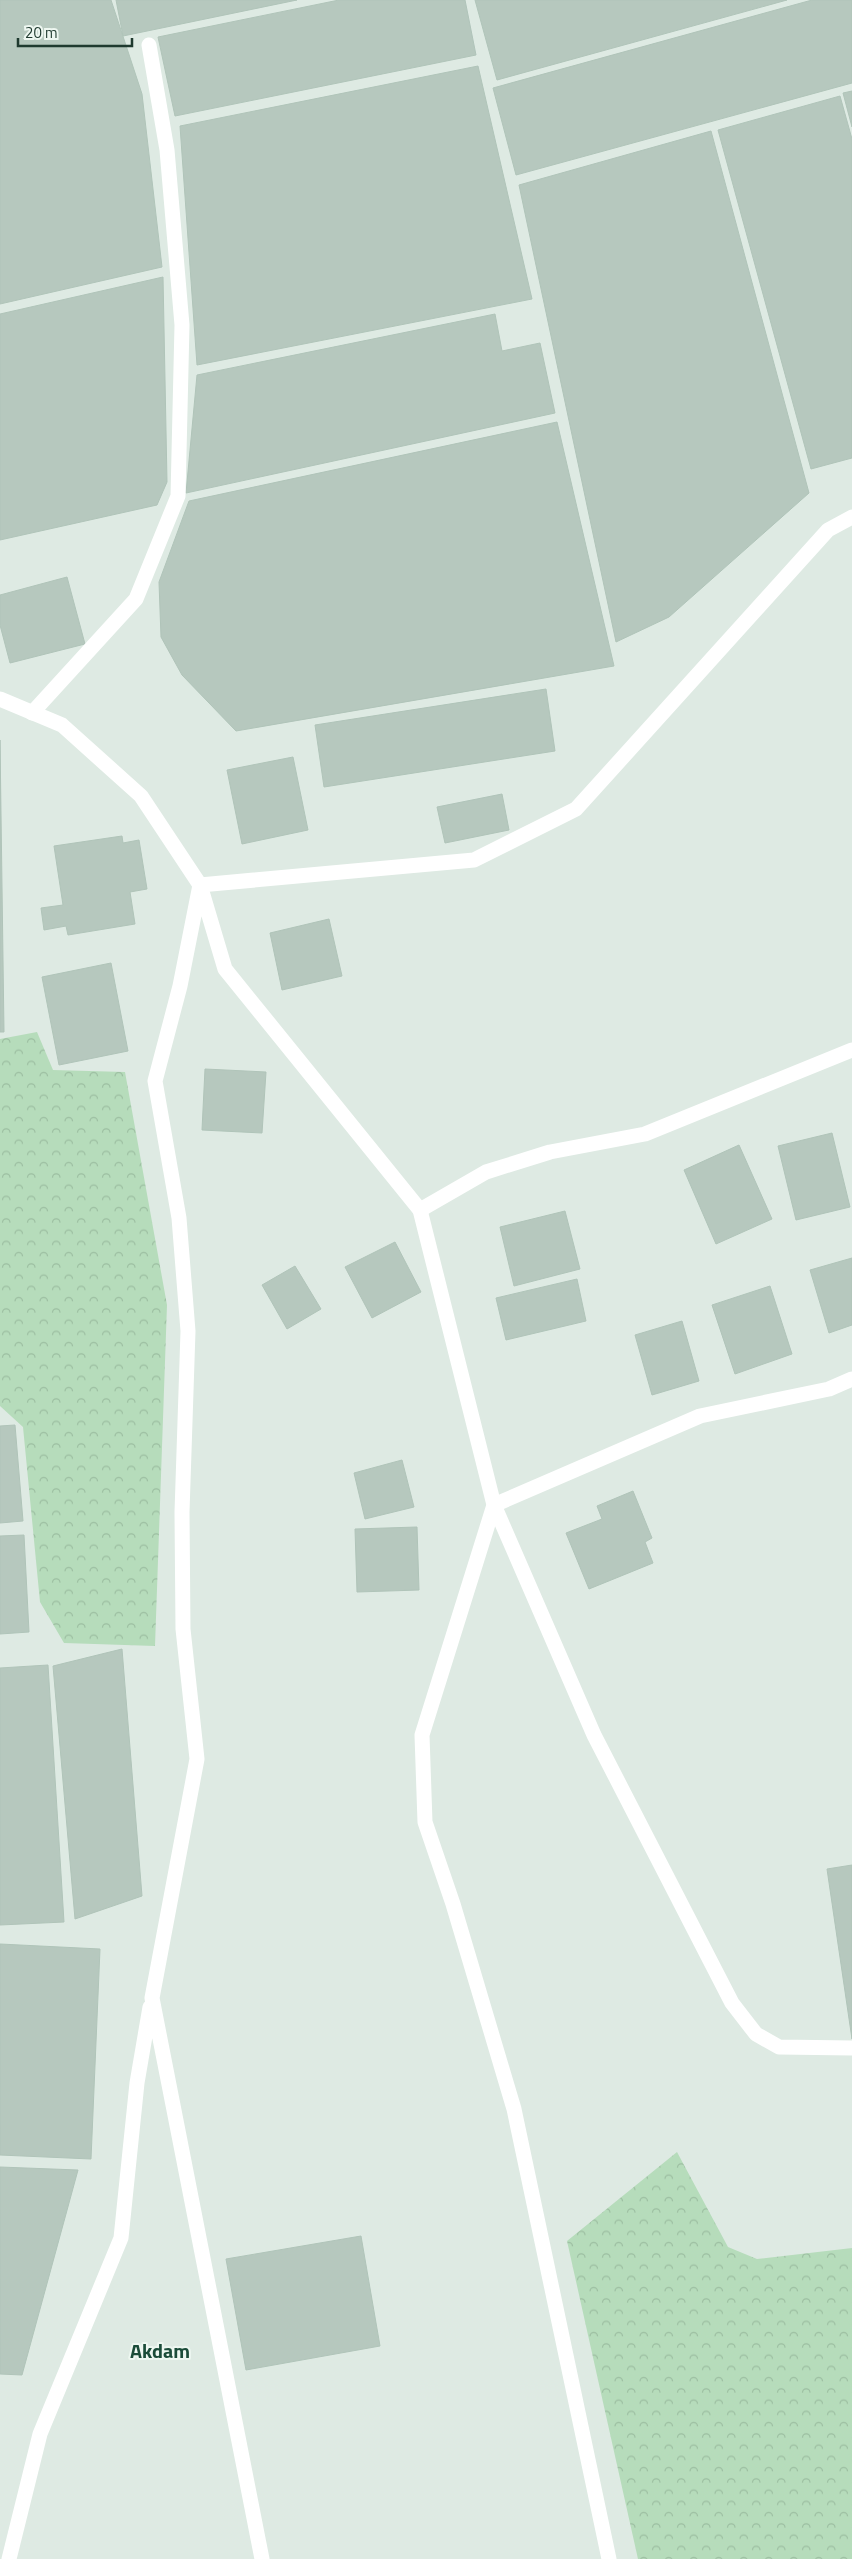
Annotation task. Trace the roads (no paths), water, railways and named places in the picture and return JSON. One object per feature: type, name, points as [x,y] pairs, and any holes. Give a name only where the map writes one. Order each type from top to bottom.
[{"type":"street","points":[[32,712],[136,599],[178,496],[182,325],[167,150],[149,45]]},
{"type":"street","points":[[200,885],[474,860],[576,808],[828,530],[852,517]]},
{"type":"street","points":[[0,699],[62,725],[141,796],[200,885],[225,969],[420,1210],[494,1506],[594,1735],[732,2003],[756,2034],[779,2047],[852,2048]]},
{"type":"street","points":[[9,2559],[40,2434],[120,2238],[137,2083],[197,1759],[183,1630],[182,1512],[188,1331],[179,1218],[155,1081],[180,986],[200,885]]},
{"type":"street","points":[[420,1210],[486,1172],[550,1152],[645,1134],[852,1050]]},
{"type":"street","points":[[609,2559],[514,2109],[453,1904],[425,1822],[422,1735],[494,1506],[700,1416],[829,1389],[852,1379]]},
{"type":"street","points":[[152,1998],[262,2559]]},
{"type":"district","name":"Akdam","points":[[160,2350]]}]
